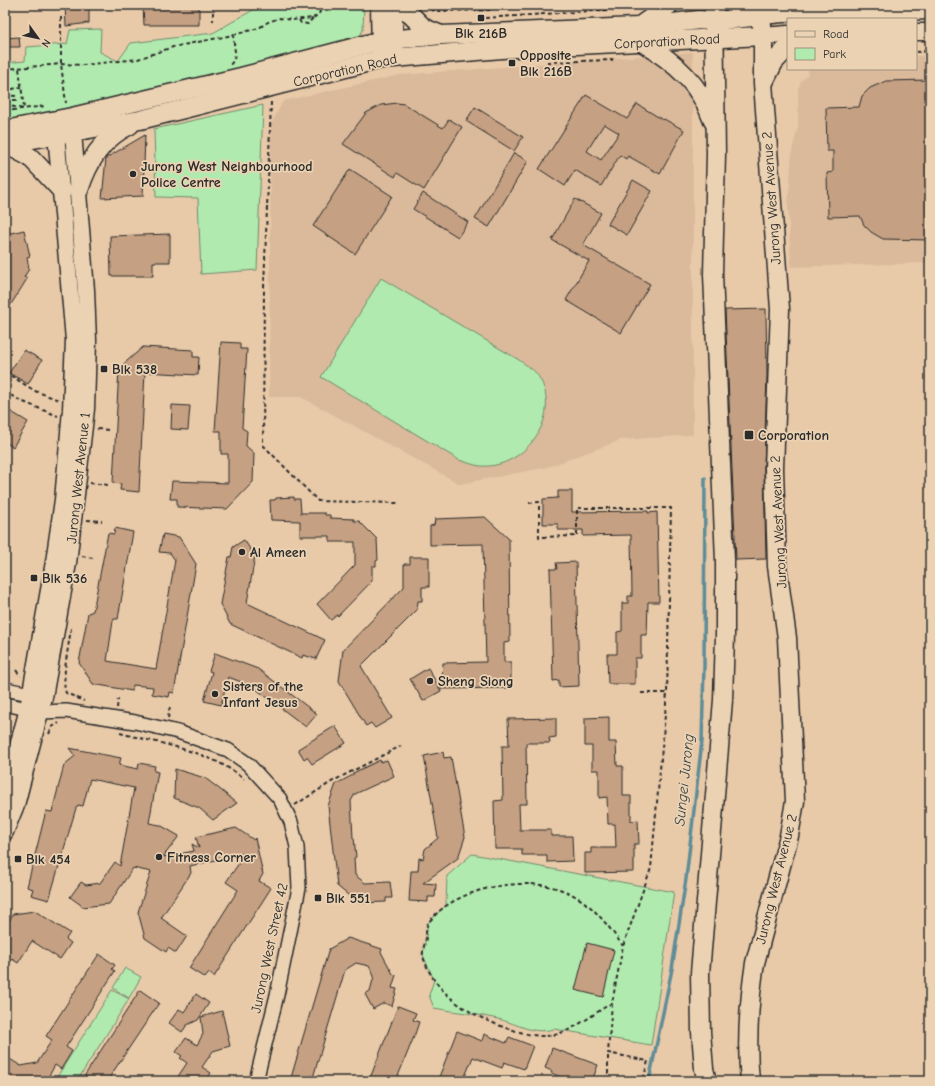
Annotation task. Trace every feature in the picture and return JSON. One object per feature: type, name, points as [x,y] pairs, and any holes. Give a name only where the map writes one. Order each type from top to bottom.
[{"type":"main road","points":[[401,5],[424,28],[441,35]]},
{"type":"main road","points":[[669,5],[640,35],[685,73],[694,85],[710,113],[714,124]]},
{"type":"main road","name":"Corporation Road","points":[[715,21],[761,11]]},
{"type":"main road","name":"Jurong West Avenue 2","points":[[750,1081],[748,1032],[752,979],[789,836],[795,801],[787,638],[777,566],[774,468],[780,309],[763,82],[763,36],[761,11]]},
{"type":"main road","name":"Corporation Road","points":[[5,130],[65,122],[140,120],[271,86],[388,58],[514,48],[640,35],[699,20],[715,21],[763,36]]},
{"type":"main road","points":[[707,1081],[704,1069],[701,1032],[700,973],[723,700],[725,635],[725,560],[713,274],[716,154],[714,124],[715,21]]},
{"type":"main road","name":"Corporation Road","points":[[5,144],[65,122],[386,40],[441,35],[640,35]]},
{"type":"main road","points":[[763,82],[774,62],[787,48]]},
{"type":"main road","points":[[5,144],[30,157],[70,191],[100,147],[124,128],[140,120]]},
{"type":"street","points":[[379,5],[388,58]]},
{"type":"street","points":[[386,40],[394,5]]},
{"type":"street","points":[[761,11],[810,8],[872,13],[930,10]]},
{"type":"street","points":[[917,32],[930,32]]},
{"type":"street","points":[[763,36],[787,34]]},
{"type":"street","name":"Jurong West Avenue 1","points":[[5,794],[36,703],[63,500],[71,410],[74,340],[70,191],[65,122]]},
{"type":"street","name":"Jurong West Avenue 1","points":[[5,832],[16,805],[36,703],[68,563],[86,409],[88,341],[70,191]]},
{"type":"street","points":[[5,689],[36,703]]},
{"type":"street","points":[[5,704],[36,703]]},
{"type":"street","name":"Jurong West Street 42","points":[[36,703],[63,717],[135,722],[178,732],[228,750],[248,764],[280,799],[288,816],[297,847],[299,888],[279,988],[256,1081]]},
{"type":"path","points":[[213,5],[213,21]]},
{"type":"path","points":[[299,20],[301,23],[308,24],[319,14],[322,5]]},
{"type":"path","points":[[426,5],[432,10],[437,11],[492,10]]},
{"type":"path","points":[[481,18],[636,8],[643,5]]},
{"type":"path","points":[[61,17],[61,64],[65,122]]},
{"type":"path","points":[[5,69],[61,64],[83,65],[138,59],[173,46],[259,28],[268,22],[280,18],[299,20],[313,18]]},
{"type":"path","points":[[231,62],[234,60],[235,52],[233,34]]},
{"type":"path","points":[[917,52],[930,51]]},
{"type":"path","points":[[543,62],[612,60],[613,53]]},
{"type":"path","points":[[5,105],[24,109],[19,68]]},
{"type":"path","points":[[271,86],[264,287],[264,445],[318,500],[398,503]]},
{"type":"path","points":[[5,91],[21,87]]},
{"type":"path","points":[[5,95],[16,96],[16,100],[5,100]]},
{"type":"path","points":[[5,372],[35,391],[52,398],[71,410]]},
{"type":"path","points":[[5,392],[54,415],[71,410]]},
{"type":"path","points":[[91,429],[109,430]]},
{"type":"path","points":[[87,483],[108,485]]},
{"type":"path","points":[[529,503],[539,502],[539,537],[577,536],[577,508],[671,508],[667,693],[651,868],[624,946],[612,1003],[608,1053],[608,1081]]},
{"type":"path","points":[[84,519],[102,520]]},
{"type":"path","points":[[71,624],[68,660],[63,689],[66,693],[85,702]]},
{"type":"path","points":[[16,670],[18,674]]},
{"type":"path","points":[[641,693],[667,693]]},
{"type":"path","points":[[118,699],[116,708],[124,712]]},
{"type":"path","points":[[167,721],[170,706]]},
{"type":"path","points":[[56,725],[63,717]]},
{"type":"path","points":[[119,732],[196,754],[231,768],[247,781]]},
{"type":"path","points":[[293,806],[333,781],[401,746]]},
{"type":"path","points":[[612,1003],[582,1022],[554,1035],[533,1036],[478,1017],[448,996],[434,980],[423,955],[428,923],[446,905],[461,897],[483,890],[505,886],[536,885],[561,889],[580,899],[602,918],[624,946]]},
{"type":"path","points":[[608,1053],[648,1061],[642,1081]]},
{"type":"shaded area","points":[[693,52],[693,435],[621,440],[548,467],[460,484],[301,397],[269,397],[271,124],[283,101],[400,75]]},
{"type":"shaded area","points":[[930,55],[930,263],[791,267],[788,206],[792,150],[798,127],[798,89],[801,81],[808,74],[808,70],[917,70],[917,56]]},
{"type":"green space","points":[[277,5],[364,5],[363,30],[356,43],[5,123],[5,63],[25,61],[26,47],[67,44],[70,30],[101,29],[100,52],[118,61],[131,43],[213,33],[253,10]]},
{"type":"green space","points":[[263,105],[257,270],[201,274],[198,198],[156,197],[154,129]]},
{"type":"green space","points":[[381,278],[519,360],[536,373],[544,388],[546,405],[544,421],[536,436],[526,449],[512,459],[497,465],[480,466],[459,460],[321,377]]},
{"type":"green space","points":[[472,854],[674,892],[651,1045],[554,1029],[539,1031],[532,1030],[498,1019],[434,1008],[429,995],[434,980],[423,955],[428,923],[446,905],[447,876]]},
{"type":"green space","points":[[125,968],[141,977],[129,998],[113,988]]},
{"type":"green space","points":[[112,990],[129,999],[77,1081],[53,1081],[55,1080]]},
{"type":"building","points":[[65,5],[84,5],[84,7],[89,7],[89,23],[66,26]]},
{"type":"building","points":[[199,5],[199,25],[144,25],[143,6]]},
{"type":"building","points":[[19,37],[20,47],[5,47],[5,38]]},
{"type":"building","points":[[930,80],[930,240],[883,239],[871,232],[864,225],[860,216],[828,217],[827,173],[833,172],[833,151],[827,151],[826,108],[859,107],[862,96],[870,88],[886,81]]},
{"type":"building","points":[[586,95],[627,119],[637,104],[663,120],[664,119],[684,130],[660,174],[628,156],[626,159],[620,155],[601,186],[575,170],[565,186],[539,169]],"holes":[[[604,124],[619,133],[601,160],[587,151]]]},
{"type":"building","points":[[397,103],[404,104],[443,128],[449,119],[462,127],[424,190],[397,173],[395,177],[343,144],[366,113],[381,105]]},
{"type":"building","points":[[475,107],[523,137],[514,151],[466,121]]},
{"type":"building","points":[[145,135],[143,196],[102,198],[106,158]]},
{"type":"building","points":[[514,153],[528,161],[489,227],[475,219]]},
{"type":"building","points":[[350,169],[392,196],[355,254],[313,226]]},
{"type":"building","points":[[633,180],[652,191],[627,235],[608,224]]},
{"type":"building","points":[[423,193],[468,222],[458,237],[413,209]]},
{"type":"building","points":[[575,199],[601,213],[583,245],[650,284],[621,333],[566,300],[589,261],[552,240]]},
{"type":"building","points":[[5,229],[11,233],[24,230],[30,256],[27,257],[29,269],[24,277],[27,279],[5,314]]},
{"type":"building","points":[[170,234],[170,262],[153,262],[153,276],[111,276],[110,236]]},
{"type":"building","points":[[766,309],[767,375],[764,468],[766,559],[736,560],[725,310]]},
{"type":"building","points":[[221,342],[240,343],[240,349],[247,349],[242,428],[247,431],[246,446],[254,453],[253,482],[227,509],[177,507],[177,499],[170,499],[172,481],[228,483],[228,454],[221,454],[221,431],[215,431]]},
{"type":"building","points":[[143,347],[193,350],[193,357],[199,357],[198,375],[145,372],[139,492],[120,490],[121,484],[113,483],[119,368]]},
{"type":"building","points":[[24,350],[42,360],[28,384],[9,373]]},
{"type":"building","points":[[172,405],[190,406],[188,430],[171,429]]},
{"type":"building","points":[[5,408],[28,422],[13,447],[5,442]]},
{"type":"building","points":[[558,491],[572,491],[572,512],[657,512],[659,602],[648,602],[647,635],[641,635],[641,658],[635,658],[635,684],[608,684],[607,654],[617,654],[617,632],[622,631],[622,603],[628,603],[628,596],[632,596],[631,535],[583,536],[583,530],[558,530],[558,524],[543,524],[543,499],[558,498]]},
{"type":"building","points":[[294,497],[294,499],[300,499],[301,513],[325,513],[325,515],[330,515],[330,518],[354,519],[354,521],[359,521],[377,539],[378,560],[376,561],[376,566],[372,566],[372,581],[338,616],[337,615],[331,620],[317,604],[355,565],[355,542],[330,542],[330,536],[300,536],[300,521],[271,520],[270,500],[275,500],[276,498]]},
{"type":"building","points":[[485,517],[509,539],[510,642],[504,643],[504,662],[511,662],[511,688],[441,689],[443,663],[486,662],[483,544],[430,545],[430,526],[434,525],[435,519]]},
{"type":"building","points":[[115,528],[133,532],[118,619],[114,619],[113,621],[107,661],[156,669],[175,560],[170,553],[159,552],[163,534],[179,537],[196,564],[174,693],[170,692],[169,697],[152,694],[153,687],[133,685],[132,691],[93,684],[79,663],[88,613],[93,611],[108,533],[114,534]]},
{"type":"building","points":[[244,540],[255,556],[247,603],[325,640],[316,659],[303,655],[302,658],[230,624],[220,604],[229,557],[231,557],[233,547]]},
{"type":"building","points":[[410,557],[429,557],[429,587],[422,587],[422,601],[418,601],[417,610],[361,666],[392,718],[375,728],[371,723],[366,726],[339,681],[343,650],[404,587],[404,564],[410,564]]},
{"type":"building","points":[[576,562],[579,686],[559,687],[559,680],[553,681],[550,569],[557,569],[556,563]]},
{"type":"building","points":[[215,653],[258,669],[317,714],[306,727],[252,686],[228,677],[221,705],[204,701],[212,672],[209,671]]},
{"type":"building","points":[[428,668],[441,691],[423,701],[410,679]]},
{"type":"building","points":[[609,717],[609,742],[616,742],[617,766],[623,766],[623,796],[631,796],[631,821],[638,820],[639,844],[634,844],[634,872],[585,873],[585,853],[591,853],[591,848],[616,848],[615,824],[608,824],[607,797],[599,798],[599,770],[592,770],[592,746],[585,746],[585,718]]},
{"type":"building","points":[[556,718],[556,737],[549,738],[550,743],[526,743],[527,804],[519,804],[520,830],[551,830],[551,836],[572,836],[573,861],[547,862],[547,855],[522,855],[522,849],[495,849],[494,801],[503,800],[502,746],[509,746],[508,719]]},
{"type":"building","points":[[335,726],[346,743],[312,764],[307,757],[304,759],[298,749]]},
{"type":"building","points":[[69,748],[121,758],[119,765],[138,769],[139,763],[155,766],[154,771],[158,772],[149,823],[160,825],[179,836],[163,857],[194,851],[192,844],[199,848],[196,837],[236,828],[254,840],[255,838],[263,874],[259,881],[271,888],[214,977],[209,973],[205,978],[189,968],[238,890],[226,882],[246,853],[190,866],[191,873],[161,918],[187,936],[176,953],[168,948],[166,952],[145,938],[138,912],[151,872],[133,868],[109,904],[82,907],[70,897],[81,882],[86,885],[100,883],[115,862],[120,866],[134,788],[90,779],[83,806],[78,805],[76,808],[49,900],[31,895],[33,889],[27,887],[46,811],[52,812],[64,765],[75,756]]},
{"type":"building","points":[[443,752],[444,758],[451,757],[465,837],[458,858],[423,883],[436,884],[435,897],[428,897],[428,902],[409,901],[411,871],[418,871],[419,858],[423,859],[425,849],[438,838],[424,756]]},
{"type":"building","points":[[380,760],[381,762],[387,760],[394,776],[355,794],[351,801],[353,838],[356,857],[354,858],[355,875],[365,883],[390,882],[392,898],[386,898],[386,902],[358,903],[337,886],[328,806],[336,784],[353,775],[353,773]]},
{"type":"building","points":[[175,769],[205,778],[237,803],[213,820],[199,808],[174,798]]},
{"type":"building","points":[[35,911],[70,933],[66,939],[71,943],[60,959],[32,941],[18,963],[12,959],[5,972],[5,929],[13,914]]},
{"type":"building","points":[[348,938],[382,949],[381,952],[393,974],[396,975],[392,988],[397,989],[392,1006],[384,1003],[373,1009],[365,994],[370,991],[374,976],[369,966],[356,963],[345,970],[312,1081],[290,1081],[329,949]]},
{"type":"building","points":[[587,943],[614,950],[603,997],[575,990]]},
{"type":"building","points":[[99,954],[115,965],[112,969],[115,971],[66,1047],[72,1051],[61,1069],[55,1065],[46,1081],[12,1081],[5,1076],[5,1056],[21,1066],[37,1063],[52,1040],[46,1036]]},
{"type":"building","points":[[140,990],[159,1003],[107,1081],[86,1081],[85,1075]]},
{"type":"building","points":[[196,994],[209,1003],[198,1020],[187,1025],[182,1032],[169,1023],[179,1009],[184,1012]]},
{"type":"building","points":[[398,1006],[416,1013],[413,1020],[419,1022],[415,1034],[396,1081],[369,1081]]},
{"type":"building","points":[[222,1011],[230,1046],[213,1051],[202,1067],[211,1073],[206,1081],[175,1081],[187,1063],[180,1058],[182,1056],[176,1052],[186,1038],[197,1045],[203,1034],[201,1017]]},
{"type":"building","points":[[457,1031],[482,1041],[484,1034],[506,1043],[509,1037],[533,1046],[524,1069],[504,1062],[502,1068],[473,1057],[463,1081],[450,1081],[439,1077]]},
{"type":"building","points":[[552,1048],[598,1065],[592,1081],[571,1081],[551,1073],[552,1071],[545,1068]]},
{"type":"waterway","name":"Sungei Jurong","points":[[649,1081],[672,969],[686,879],[702,741],[705,478]]},
{"type":"place","name":"Blk 216B","points":[[481,18]]},
{"type":"place","name":"Opposite Blk 216B","points":[[512,63]]},
{"type":"place","name":"Jurong West Neighbourhood Police Centre","points":[[133,174]]},
{"type":"place","name":"Blk 538","points":[[104,369]]},
{"type":"place","name":"Corporation","points":[[749,435]]},
{"type":"place","name":"Al Ameen","points":[[242,552]]},
{"type":"place","name":"Blk 536","points":[[34,578]]},
{"type":"place","name":"Sheng Siong","points":[[430,681]]},
{"type":"place","name":"Sisters of the Infant Jesus","points":[[215,694]]},
{"type":"place","name":"Fitness Corner","points":[[159,857]]},
{"type":"place","name":"Blk 454","points":[[18,859]]},
{"type":"place","name":"Blk 551","points":[[318,898]]}]
